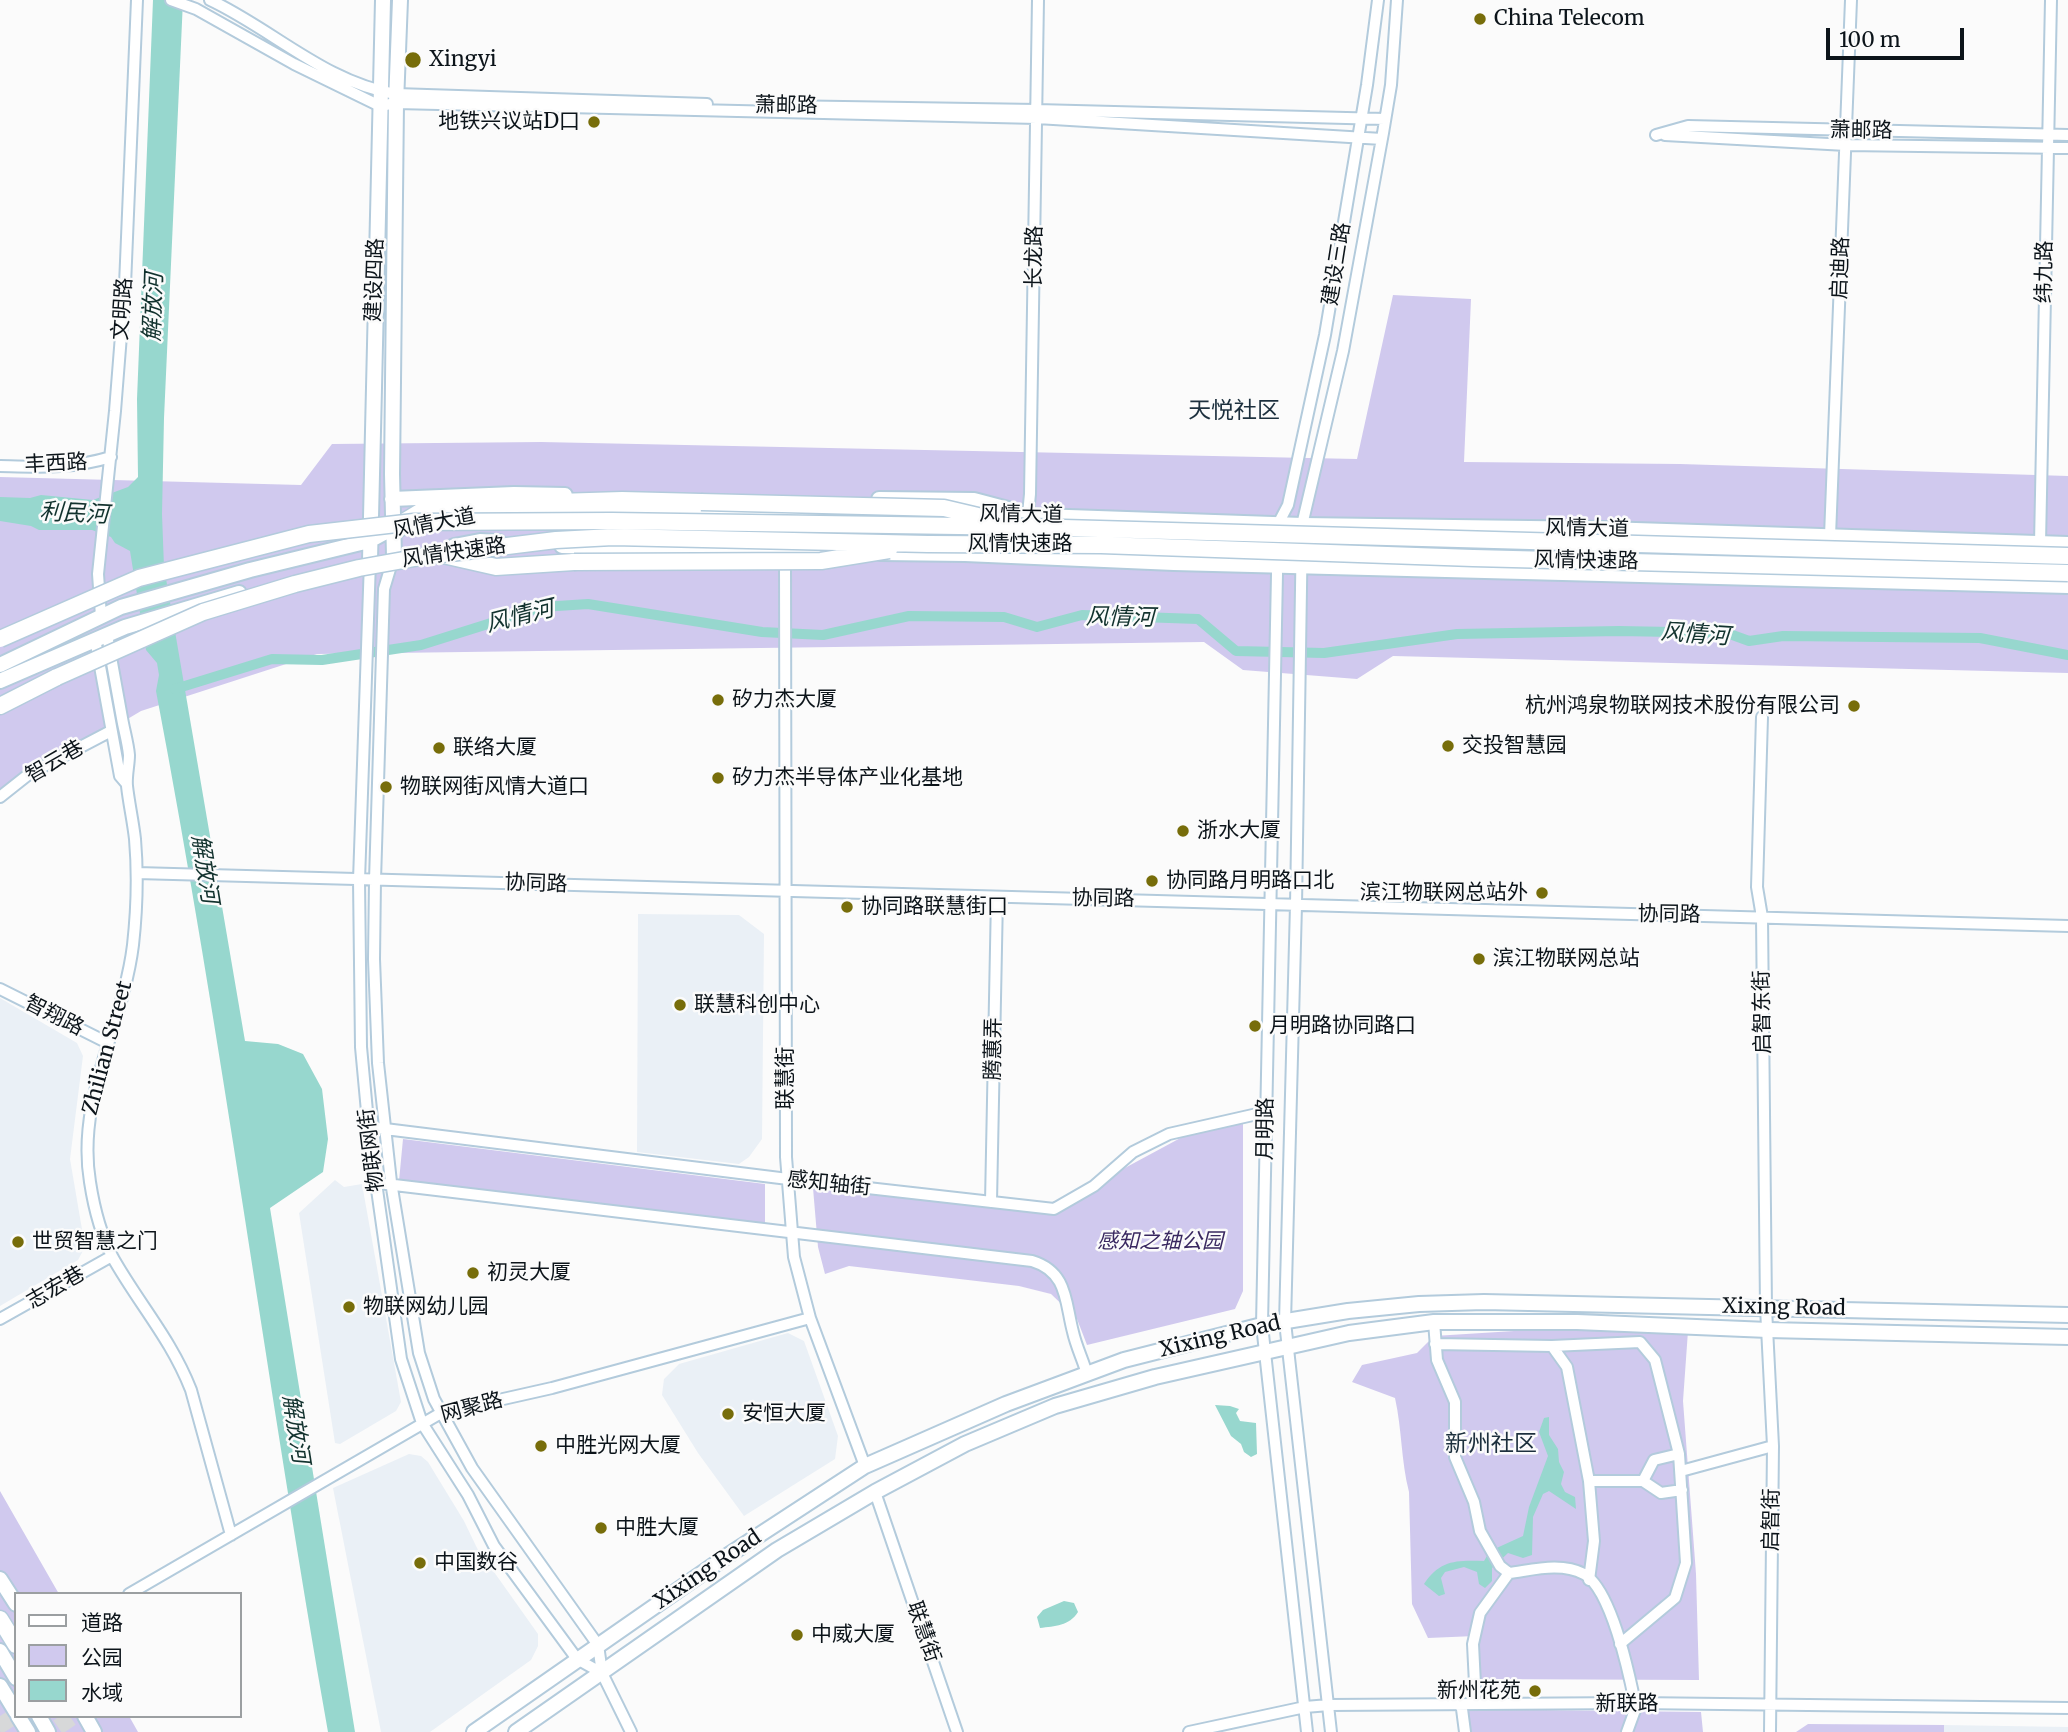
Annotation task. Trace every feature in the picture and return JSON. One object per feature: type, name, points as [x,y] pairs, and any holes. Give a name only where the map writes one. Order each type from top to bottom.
[{"type":"highway","points":[[391,529],[423,510],[460,505],[622,500],[944,508],[1028,521]]},
{"type":"highway","name":"风情快速路","points":[[0,639],[139,578],[309,534],[414,522],[1028,521],[2068,556]]},
{"type":"highway","name":"风情快速路","points":[[0,706],[57,677],[203,612],[346,571],[426,556],[556,540],[613,537],[1101,545],[1473,558],[2068,573]]},
{"type":"highway","points":[[427,551],[496,567],[574,562],[821,561],[928,544]]},
{"type":"highway","points":[[0,1619],[14,1642]]},
{"type":"main road","name":"建设四路","points":[[370,560],[383,0]]},
{"type":"main road","name":"建设四路","points":[[394,556],[391,529],[396,99],[400,0]]},
{"type":"main road","points":[[392,499],[514,494],[974,500],[1028,521]]},
{"type":"main road","name":"风情大道","points":[[0,665],[121,607],[369,541],[391,529],[411,529],[463,514],[518,512],[1605,529],[2068,544]]},
{"type":"main road","name":"风情大道","points":[[0,681],[125,627],[185,608],[347,564],[480,541],[590,547],[965,554],[2068,586]]},
{"type":"main road","name":"Xixing Road","points":[[474,1732],[727,1556],[865,1466],[1006,1404],[1124,1360],[1262,1325],[1348,1311],[1419,1304],[2068,1315]]},
{"type":"main road","name":"Xixing Road","points":[[516,1732],[777,1550],[875,1492],[965,1444],[1055,1406],[1155,1377],[1288,1345],[1349,1333],[1434,1322],[1577,1322],[1768,1330],[2068,1337]]},
{"type":"main road","points":[[0,1579],[14,1601]]},
{"type":"main road","points":[[0,1651],[14,1675]]},
{"type":"main road","points":[[0,1686],[14,1709]]},
{"type":"street","name":"文明路","points":[[101,616],[98,574],[125,285],[136,0]]},
{"type":"street","points":[[171,0],[196,9],[294,64],[380,99],[396,99]]},
{"type":"street","points":[[210,0],[380,99]]},
{"type":"street","name":"长龙路","points":[[1028,521],[1031,480],[1038,0]]},
{"type":"street","name":"建设三路","points":[[1278,524],[1288,505],[1325,335],[1358,140],[1378,0]]},
{"type":"street","name":"建设三路","points":[[1302,524],[1343,351],[1382,139],[1391,85],[1397,0]]},
{"type":"street","name":"启迪路","points":[[1830,536],[1852,0]]},
{"type":"street","name":"纬九路","points":[[2040,543],[2051,0]]},
{"type":"street","name":"萧邮路","points":[[396,99],[596,109],[1385,119]]},
{"type":"street","name":"萧邮路","points":[[396,99],[1037,114],[1358,140],[1382,139]]},
{"type":"street","name":"萧邮路","points":[[1846,145],[1656,135],[1688,126],[2068,135]]},
{"type":"street","points":[[1846,145],[2068,148]]},
{"type":"street","name":"丰西路","points":[[0,466],[62,467],[83,465],[111,457]]},
{"type":"street","name":"月明路","points":[[1278,524],[1262,1325],[1307,1732]]},
{"type":"street","name":"月明路","points":[[1302,524],[1296,905],[1285,1322],[1331,1732]]},
{"type":"street","name":"联慧街","points":[[785,551],[786,1157],[794,1257],[810,1318],[865,1466]]},
{"type":"street","name":"物联网街","points":[[394,556],[384,589],[375,880],[376,1011],[384,1129],[419,1353],[434,1399],[472,1468],[598,1645],[602,1673],[631,1732]]},
{"type":"street","name":"物联网街","points":[[370,560],[359,880],[362,1047],[369,1127],[401,1359],[422,1423],[468,1495],[494,1546],[577,1659],[602,1673]]},
{"type":"street","name":"Zhilian Street","points":[[101,637],[111,731],[120,776],[126,783]]},
{"type":"street","name":"Zhilian Street","points":[[101,637],[129,754],[126,783],[135,837],[137,873],[129,970],[93,1091],[87,1160],[95,1211],[112,1256],[164,1334],[191,1390],[231,1535]]},
{"type":"street","name":"启智东街","points":[[1762,717],[1757,887],[1762,917],[1766,1308]]},
{"type":"street","name":"智云巷","points":[[0,797],[29,774],[111,731]]},
{"type":"street","name":"协同路","points":[[137,873],[2068,926]]},
{"type":"street","name":"腾蕙弄","points":[[991,1202],[997,897]]},
{"type":"street","name":"智翔路","points":[[0,989],[108,1043]]},
{"type":"street","name":"感知轴街","points":[[369,1127],[1054,1209],[1094,1186],[1133,1152],[1169,1134],[1266,1112]]},
{"type":"street","points":[[376,1183],[1032,1261],[1045,1265],[1065,1292],[1072,1332],[1087,1374]]},
{"type":"street","name":"志宏巷","points":[[0,1319],[112,1256]]},
{"type":"street","name":"启智街","points":[[1766,1308],[1773,1446],[1770,1732]]},
{"type":"street","name":"网聚路","points":[[132,1592],[441,1413],[552,1388],[810,1318]]},
{"type":"street","points":[[1434,1322],[1437,1360],[1455,1402],[1455,1457],[1474,1502],[1480,1531],[1488,1548],[1504,1569]]},
{"type":"street","points":[[1435,1344],[1552,1346],[1640,1342],[1655,1360],[1679,1454],[1686,1563],[1675,1598],[1620,1644]]},
{"type":"street","points":[[1552,1346],[1567,1367],[1588,1481],[1594,1541],[1589,1580]]},
{"type":"street","points":[[1681,1471],[1773,1446]]},
{"type":"street","points":[[1643,1481],[1654,1460],[1679,1454]]},
{"type":"street","points":[[1588,1481],[1643,1481],[1661,1493],[1682,1490]]},
{"type":"street","name":"联慧街","points":[[875,1492],[957,1732]]},
{"type":"street","points":[[1504,1569],[1560,1567],[1585,1575],[1609,1606],[1635,1703],[1627,1732]]},
{"type":"street","points":[[1476,1704],[1474,1644],[1480,1613],[1504,1569]]},
{"type":"street","points":[[1459,1703],[1465,1732]]},
{"type":"street","name":"新联路","points":[[1189,1732],[1305,1707],[1329,1705],[1635,1703],[2068,1708]]},
{"type":"shaded area","points":[[638,914],[739,915],[764,934],[762,1139],[749,1157],[739,1164],[637,1152]]},
{"type":"shaded area","points":[[0,998],[77,1043],[83,1056],[70,1159],[85,1247],[78,1260],[0,1306]]},
{"type":"shaded area","name":"物联网幼儿园","points":[[335,1180],[344,1187],[362,1184],[401,1402],[396,1411],[340,1444],[335,1443],[299,1213]]},
{"type":"shaded area","points":[[788,1333],[804,1341],[838,1436],[835,1459],[744,1516],[698,1453],[662,1395],[664,1379],[679,1364]]},
{"type":"shaded area","name":"中国数谷","points":[[409,1454],[421,1456],[428,1462],[477,1548],[538,1634],[538,1646],[531,1660],[430,1732],[381,1732],[333,1488]]},
{"type":"shaded area","points":[[1944,1725],[2068,1727],[2068,1732],[1944,1732]]},
{"type":"green space","points":[[1393,295],[1471,299],[1464,462],[1680,464],[2068,476],[2068,673],[1393,656],[1357,679],[1243,670],[1204,642],[317,654],[141,711],[0,795],[0,477],[301,485],[332,444],[541,442],[1357,459]]},
{"type":"green space","name":"感知之轴公园","points":[[1243,1124],[1243,1291],[1235,1309],[1087,1345],[1077,1319],[1051,1294],[1019,1286],[849,1266],[825,1274],[818,1247],[813,1188],[993,1196],[1058,1204],[1199,1128]]},
{"type":"green space","points":[[403,1139],[765,1184],[765,1224],[399,1181]]},
{"type":"green space","points":[[1514,1331],[1688,1331],[1683,1401],[1696,1574],[1699,1680],[1475,1679],[1475,1636],[1428,1638],[1412,1604],[1409,1492],[1395,1398],[1352,1382],[1362,1365],[1417,1353],[1434,1336]]},
{"type":"green space","points":[[0,1491],[58,1592],[14,1592],[14,1718],[130,1718],[138,1732],[0,1732]]},
{"type":"green space","points":[[1462,1709],[1701,1712],[1703,1732],[1465,1732]]},
{"type":"green space","points":[[1808,1724],[1944,1725],[1944,1732],[1796,1732]]},
{"type":"water","points":[[153,0],[183,0],[164,418],[164,567],[245,1041],[278,1044],[303,1054],[322,1089],[328,1139],[323,1172],[270,1208],[355,1732],[328,1732],[202,951],[156,691],[159,675],[157,663],[146,650],[130,551],[115,543],[111,537],[92,530],[39,530],[0,521],[0,497],[30,498],[41,495],[93,500],[128,487],[138,477],[137,399]]},
{"type":"water","points":[[1215,1405],[1239,1409],[1236,1413],[1240,1421],[1256,1423],[1257,1454],[1251,1457],[1244,1452],[1241,1444],[1231,1436]]},
{"type":"water","points":[[1549,1417],[1549,1435],[1558,1449],[1559,1462],[1564,1472],[1561,1484],[1565,1492],[1575,1497],[1576,1509],[1549,1491],[1543,1494],[1533,1517],[1532,1555],[1523,1558],[1508,1553],[1492,1568],[1492,1581],[1485,1588],[1479,1584],[1477,1572],[1464,1567],[1445,1572],[1441,1578],[1445,1594],[1439,1596],[1424,1584],[1436,1570],[1450,1563],[1484,1561],[1490,1551],[1523,1536],[1529,1507],[1548,1456],[1539,1432],[1544,1418]]},
{"type":"water","points":[[1064,1601],[1074,1603],[1078,1612],[1074,1617],[1061,1624],[1040,1628],[1037,1617],[1043,1610]]},
{"type":"waterway","name":"风情河","points":[[175,689],[272,659],[322,660],[421,645],[542,607],[588,604],[762,632],[823,635],[909,616],[1004,617],[1037,627],[1082,615],[1198,619],[1236,651],[1324,653],[1457,634],[1619,631],[1727,633],[1749,641],[1783,636],[1980,638],[2068,655]]},
{"type":"tunnel","points":[[0,1716],[10,1732]]},
{"type":"tunnel","points":[[61,1718],[71,1732]]},
{"type":"place","name":"China Telecom","points":[[1480,19]]},
{"type":"place","name":"Xingyi","points":[[413,60]]},
{"type":"place","name":"地铁兴议站D口","points":[[594,122]]},
{"type":"place","name":"矽力杰大厦","points":[[718,700]]},
{"type":"place","name":"杭州鸿泉物联网技术股份有限公司","points":[[1854,706]]},
{"type":"place","name":"交投智慧园","points":[[1448,746]]},
{"type":"place","name":"联络大厦","points":[[439,748]]},
{"type":"place","name":"矽力杰半导体产业化基地","points":[[718,778]]},
{"type":"place","name":"物联网街风情大道口","points":[[386,787]]},
{"type":"place","name":"浙水大厦","points":[[1183,831]]},
{"type":"place","name":"协同路月明路口北","points":[[1152,881]]},
{"type":"place","name":"滨江物联网总站外","points":[[1542,893]]},
{"type":"place","name":"协同路联慧街口","points":[[847,907]]},
{"type":"place","name":"滨江物联网总站","points":[[1479,959]]},
{"type":"place","name":"联慧科创中心","points":[[680,1005]]},
{"type":"place","name":"月明路协同路口","points":[[1255,1026]]},
{"type":"place","name":"世贸智慧之门","points":[[18,1242]]},
{"type":"place","name":"初灵大厦","points":[[473,1273]]},
{"type":"place","name":"物联网幼儿园","points":[[349,1307]]},
{"type":"place","name":"安恒大厦","points":[[728,1414]]},
{"type":"place","name":"中胜光网大厦","points":[[541,1446]]},
{"type":"place","name":"中胜大厦","points":[[601,1528]]},
{"type":"place","name":"中国数谷","points":[[420,1563]]},
{"type":"place","name":"中威大厦","points":[[797,1635]]},
{"type":"place","name":"新州花苑","points":[[1535,1691]]},
{"type":"district","name":"天悦社区","points":[[1234,411]]},
{"type":"district","name":"新州社区","points":[[1491,1444]]},
{"type":"water label","name":"解放河","points":[[154,307]]},
{"type":"water label","name":"利民河","points":[[74,514]]},
{"type":"water label","name":"解放河","points":[[204,869]]},
{"type":"water label","name":"解放河","points":[[295,1429]]}]
